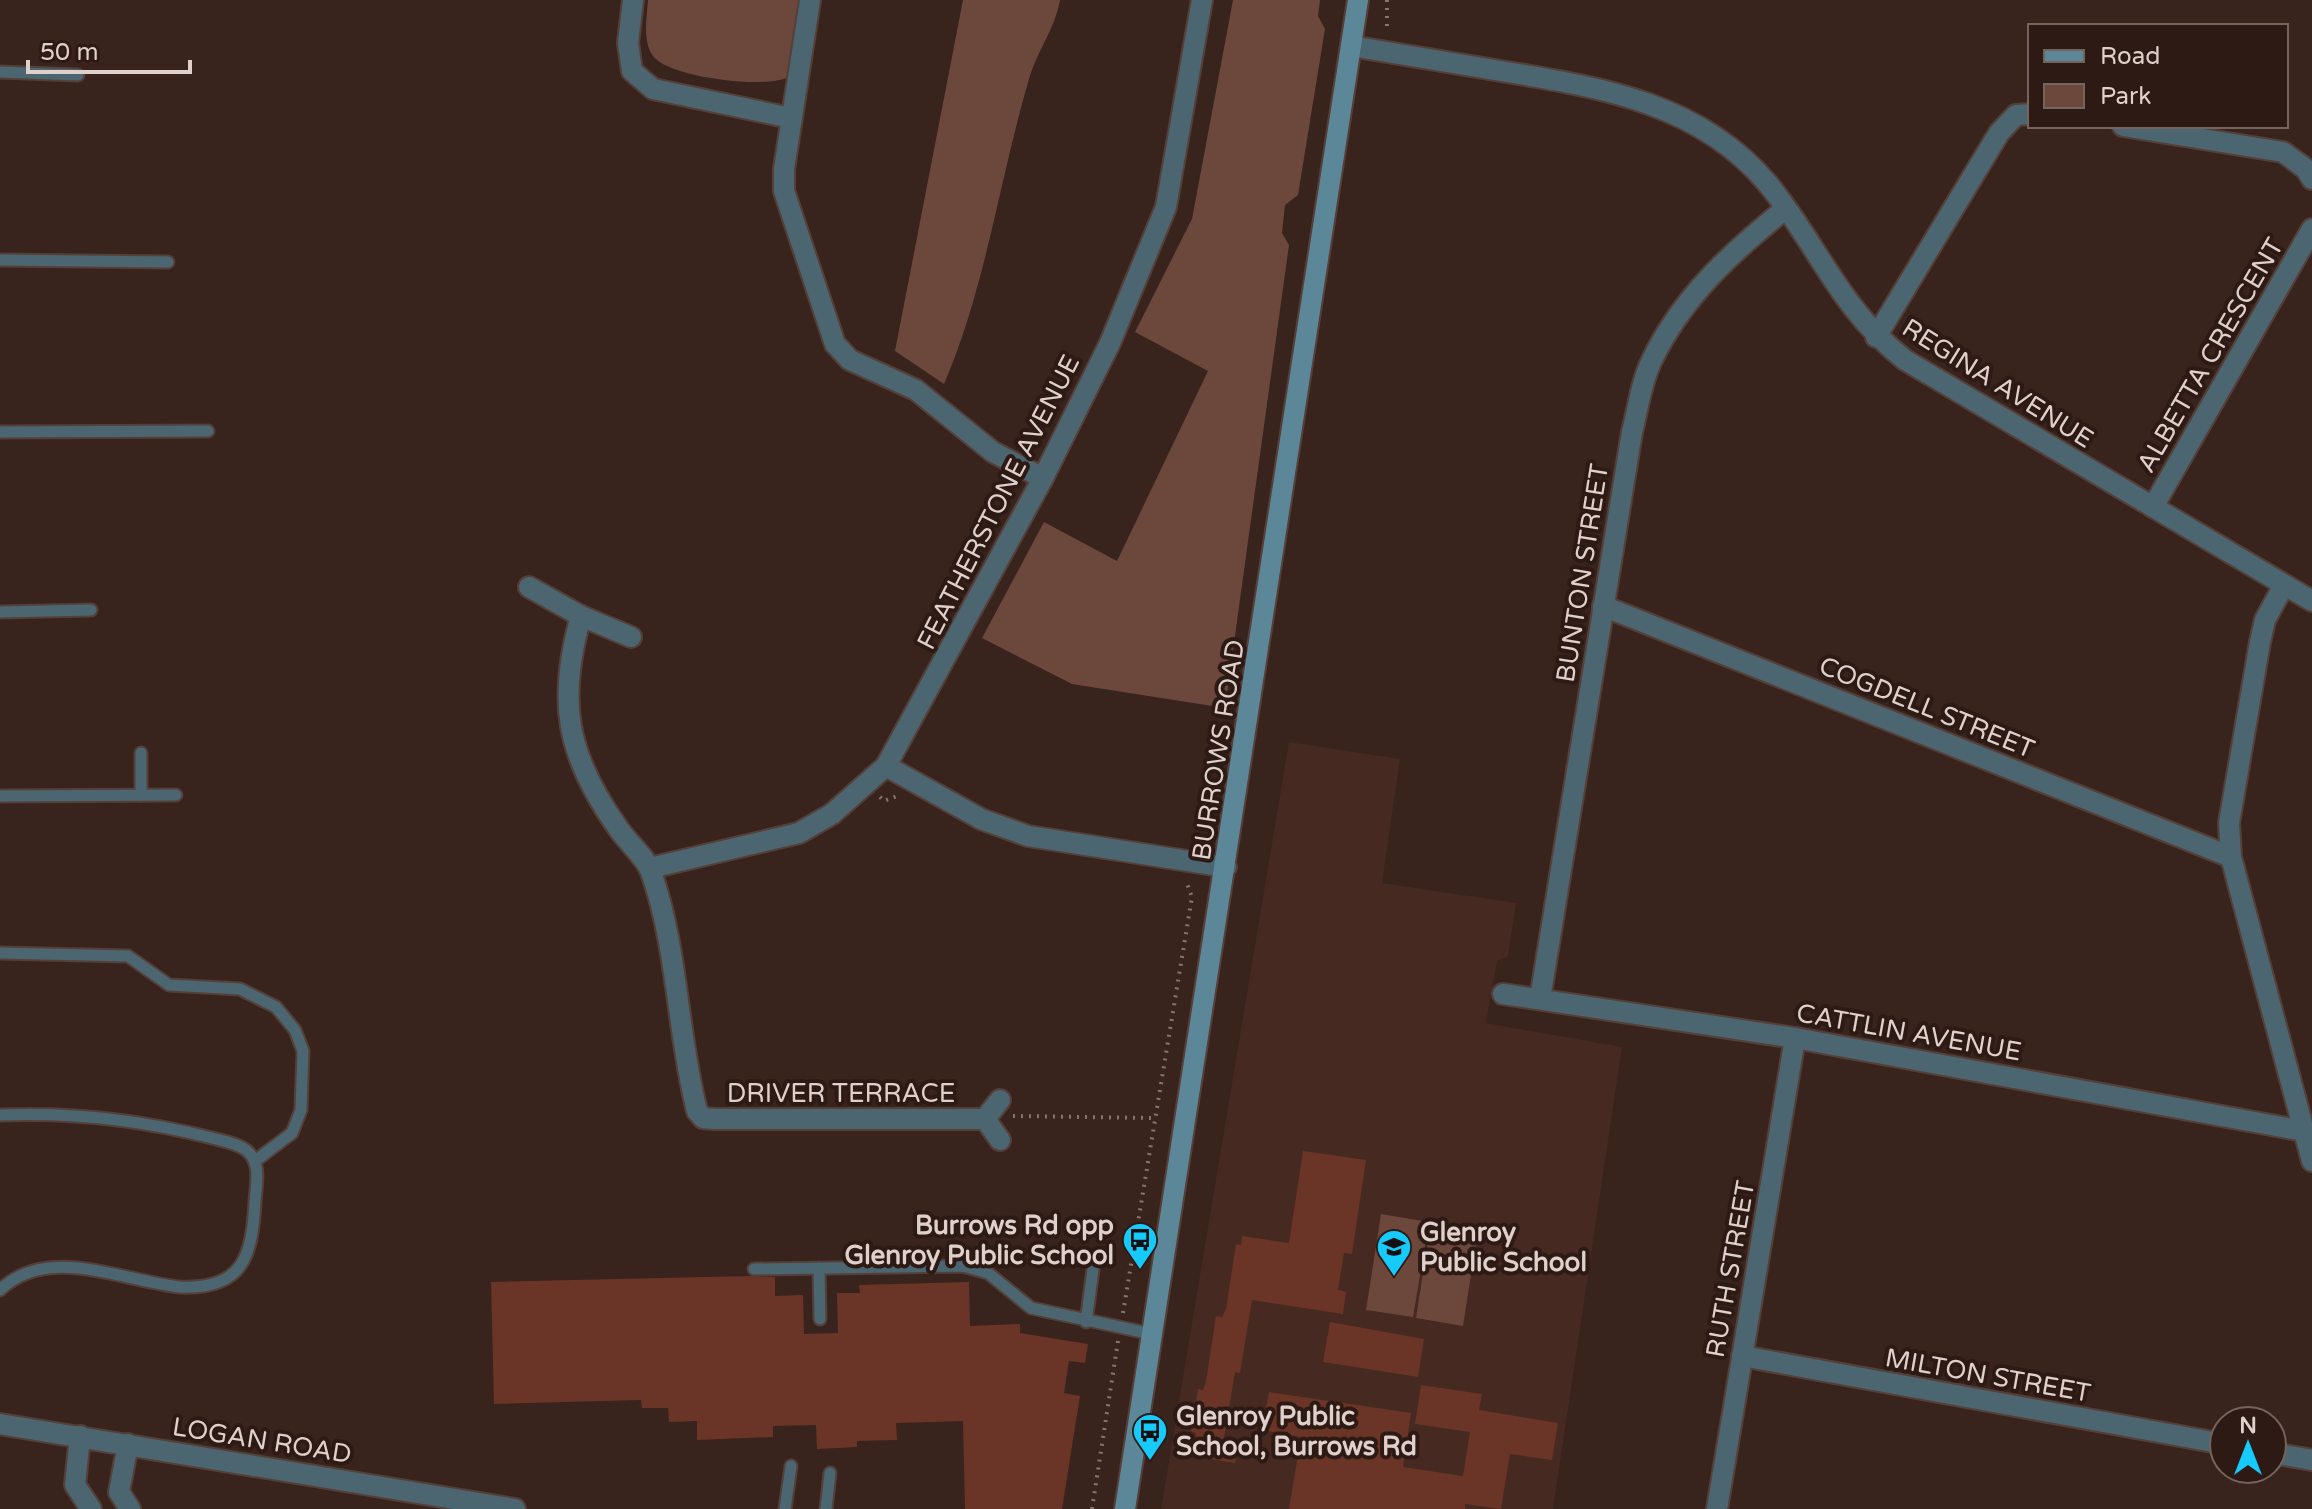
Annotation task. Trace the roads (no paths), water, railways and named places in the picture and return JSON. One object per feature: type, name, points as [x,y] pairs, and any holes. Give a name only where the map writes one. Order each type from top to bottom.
[{"type":"main road","name":"BURROWS ROAD","points":[[1124,1508],[1226,867],[1358,0]]},
{"type":"street","points":[[633,0],[628,43],[632,71],[653,89],[791,118]]},
{"type":"street","points":[[810,0],[791,118],[784,191],[835,344],[850,360],[916,390],[993,452],[1043,478]]},
{"type":"street","name":"FEATHERSTONE AVENUE","points":[[650,868],[799,833],[832,814],[886,766],[1043,478],[1110,343],[1166,207],[1202,0]]},
{"type":"street","name":"REGINA AVENUE","points":[[1351,46],[1576,83],[1629,95],[1664,108],[1710,133],[1742,157],[1785,209],[1842,296],[1876,337],[1937,380],[2312,601]]},
{"type":"street","points":[[1876,337],[1999,133],[2016,115],[2028,114]]},
{"type":"street","points":[[2135,128],[2283,152],[2306,169],[2312,179]]},
{"type":"street","name":"BUNTON STREET","points":[[1540,999],[1632,432],[1651,362],[1687,301],[1734,250],[1785,209]]},
{"type":"street","name":"ALBETTA CRESCENT","points":[[2153,507],[2312,229]]},
{"type":"street","points":[[2284,585],[2265,620],[2229,823],[2231,857],[2312,1161]]},
{"type":"street","points":[[529,587],[581,616],[631,637]]},
{"type":"street","name":"COGDELL STREET","points":[[1603,606],[2231,857]]},
{"type":"street","name":"DRIVER TERRACE","points":[[581,616],[566,676],[568,715],[577,752],[618,828],[650,868],[668,944],[694,1101],[703,1118],[992,1129],[1000,1100]]},
{"type":"street","points":[[886,766],[981,819],[1028,836],[1226,867]]},
{"type":"street","name":"CATTLIN AVENUE","points":[[1503,994],[1795,1038],[2304,1131]]},
{"type":"street","name":"RUTH STREET","points":[[1717,1509],[1795,1038]]},
{"type":"street","name":"MILTON STREET","points":[[1742,1356],[2208,1441]]},
{"type":"street","name":"LOGAN ROAD","points":[[0,1424],[515,1509]]},
{"type":"street","points":[[80,1436],[75,1485],[91,1509]]},
{"type":"street","points":[[128,1444],[119,1492],[130,1509]]},
{"type":"street","points":[[2288,1456],[2312,1460]]},
{"type":"lane","points":[[0,72],[78,75]]},
{"type":"lane","points":[[0,260],[168,262]]},
{"type":"lane","points":[[0,432],[208,431]]},
{"type":"lane","points":[[0,612],[91,610]]},
{"type":"lane","points":[[141,753],[141,795]]},
{"type":"lane","points":[[0,796],[176,795]]},
{"type":"lane","points":[[0,953],[128,956],[169,985],[240,989],[276,1007],[295,1030],[303,1051],[301,1110],[292,1133],[255,1161]]},
{"type":"lane","points":[[0,1115],[76,1114],[188,1132],[247,1150],[255,1161],[253,1240],[240,1265],[223,1281],[200,1288],[180,1287],[52,1266],[24,1271],[0,1290]]},
{"type":"lane","points":[[1086,1322],[1094,1262]]},
{"type":"lane","points":[[754,1269],[951,1265],[977,1268],[1031,1308],[1152,1334]]},
{"type":"lane","points":[[819,1268],[820,1319]]},
{"type":"lane","points":[[785,1509],[791,1466]]},
{"type":"lane","points":[[826,1509],[830,1473]]},
{"type":"place","name":"Burrows Rd opp Glenroy Public School","points":[[1140,1271]]},
{"type":"place","name":"Glenroy Public School","points":[[1394,1278]]},
{"type":"place","name":"Glenroy Public School, Burrows Rd","points":[[1150,1462]]}]
